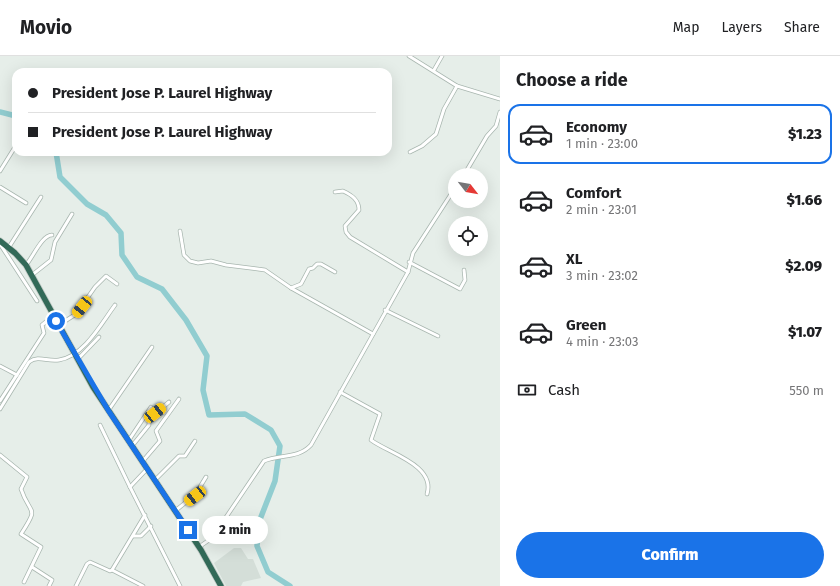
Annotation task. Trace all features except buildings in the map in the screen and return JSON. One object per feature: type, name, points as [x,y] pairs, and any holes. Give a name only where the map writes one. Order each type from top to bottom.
[{"type":"highway","points":[[0,240],[26,265],[77,360],[108,410],[199,548],[221,586]]},
{"type":"street","points":[[409,56],[434,70],[457,86],[500,99]]},
{"type":"street","points":[[434,70],[442,56]]},
{"type":"street","points":[[410,152],[422,146],[436,134],[444,109],[457,86]]},
{"type":"street","points":[[468,168],[487,136],[496,126],[500,112]]},
{"type":"street","points":[[0,171],[12,150]]},
{"type":"street","points":[[0,187],[26,203]]},
{"type":"street","points":[[335,192],[343,191],[354,197],[358,202],[359,210],[345,228],[350,237],[408,272]]},
{"type":"street","points":[[9,247],[41,197]]},
{"type":"street","points":[[199,548],[212,538],[261,464],[274,457],[292,456],[305,451],[310,445],[385,310],[408,272],[409,262],[413,253],[448,199]]},
{"type":"street","points":[[32,276],[51,260],[55,242],[72,214]]},
{"type":"street","points":[[180,231],[184,255],[190,261],[198,263],[211,261],[226,265],[265,270],[291,288],[373,334]]},
{"type":"street","points":[[26,265],[44,238],[52,235]]},
{"type":"street","points":[[0,244],[37,300]]},
{"type":"street","points":[[409,262],[460,289],[465,280],[464,270]]},
{"type":"street","points":[[291,288],[301,284],[310,269],[317,264],[321,264],[335,272]]},
{"type":"street","points":[[58,326],[76,314],[95,287],[106,276],[116,284]]},
{"type":"street","points":[[0,409],[29,362],[35,358],[61,360],[80,349],[115,304]]},
{"type":"street","points":[[385,310],[438,336]]},
{"type":"street","points":[[0,401],[44,334],[42,326],[53,316]]},
{"type":"street","points":[[77,360],[99,337]]},
{"type":"street","points":[[108,410],[152,346]]},
{"type":"street","points":[[0,366],[17,375]]},
{"type":"street","points":[[340,392],[380,414],[371,440],[407,460],[425,476],[429,482],[427,494]]},
{"type":"street","points":[[142,462],[160,441],[156,430],[179,399]]},
{"type":"street","points":[[132,446],[149,425],[149,419],[168,402]]},
{"type":"street","points":[[128,440],[151,406]]},
{"type":"street","points":[[100,425],[180,586]]},
{"type":"street","points":[[155,481],[179,456],[185,456],[195,441]]},
{"type":"street","points":[[0,456],[27,477],[21,489],[32,510],[33,516],[22,534],[41,547],[24,582]]},
{"type":"street","points":[[130,487],[147,469]]},
{"type":"street","points":[[175,511],[195,496],[206,478]]},
{"type":"street","points":[[112,570],[145,515]]},
{"type":"street","points":[[133,536],[141,536],[151,526]]},
{"type":"street","points":[[76,586],[87,564],[90,562],[110,571],[112,570],[142,586]]},
{"type":"street","points":[[32,567],[52,580],[49,586]]},
{"type":"shaded area","points":[[234,548],[241,548],[248,559],[253,559],[261,578],[243,582],[241,586],[226,586],[214,563]]},
{"type":"waterway","points":[[0,112],[12,115]]},
{"type":"waterway","points":[[57,156],[60,177],[87,204],[106,215],[121,233],[122,255],[137,277],[162,289],[186,320],[207,356],[203,390],[209,415],[245,414],[271,430],[280,446],[275,481],[259,522],[257,546],[268,572],[290,586]]},
{"type":"route","points":[[56,321],[77,360],[108,410],[188,530]]}]
